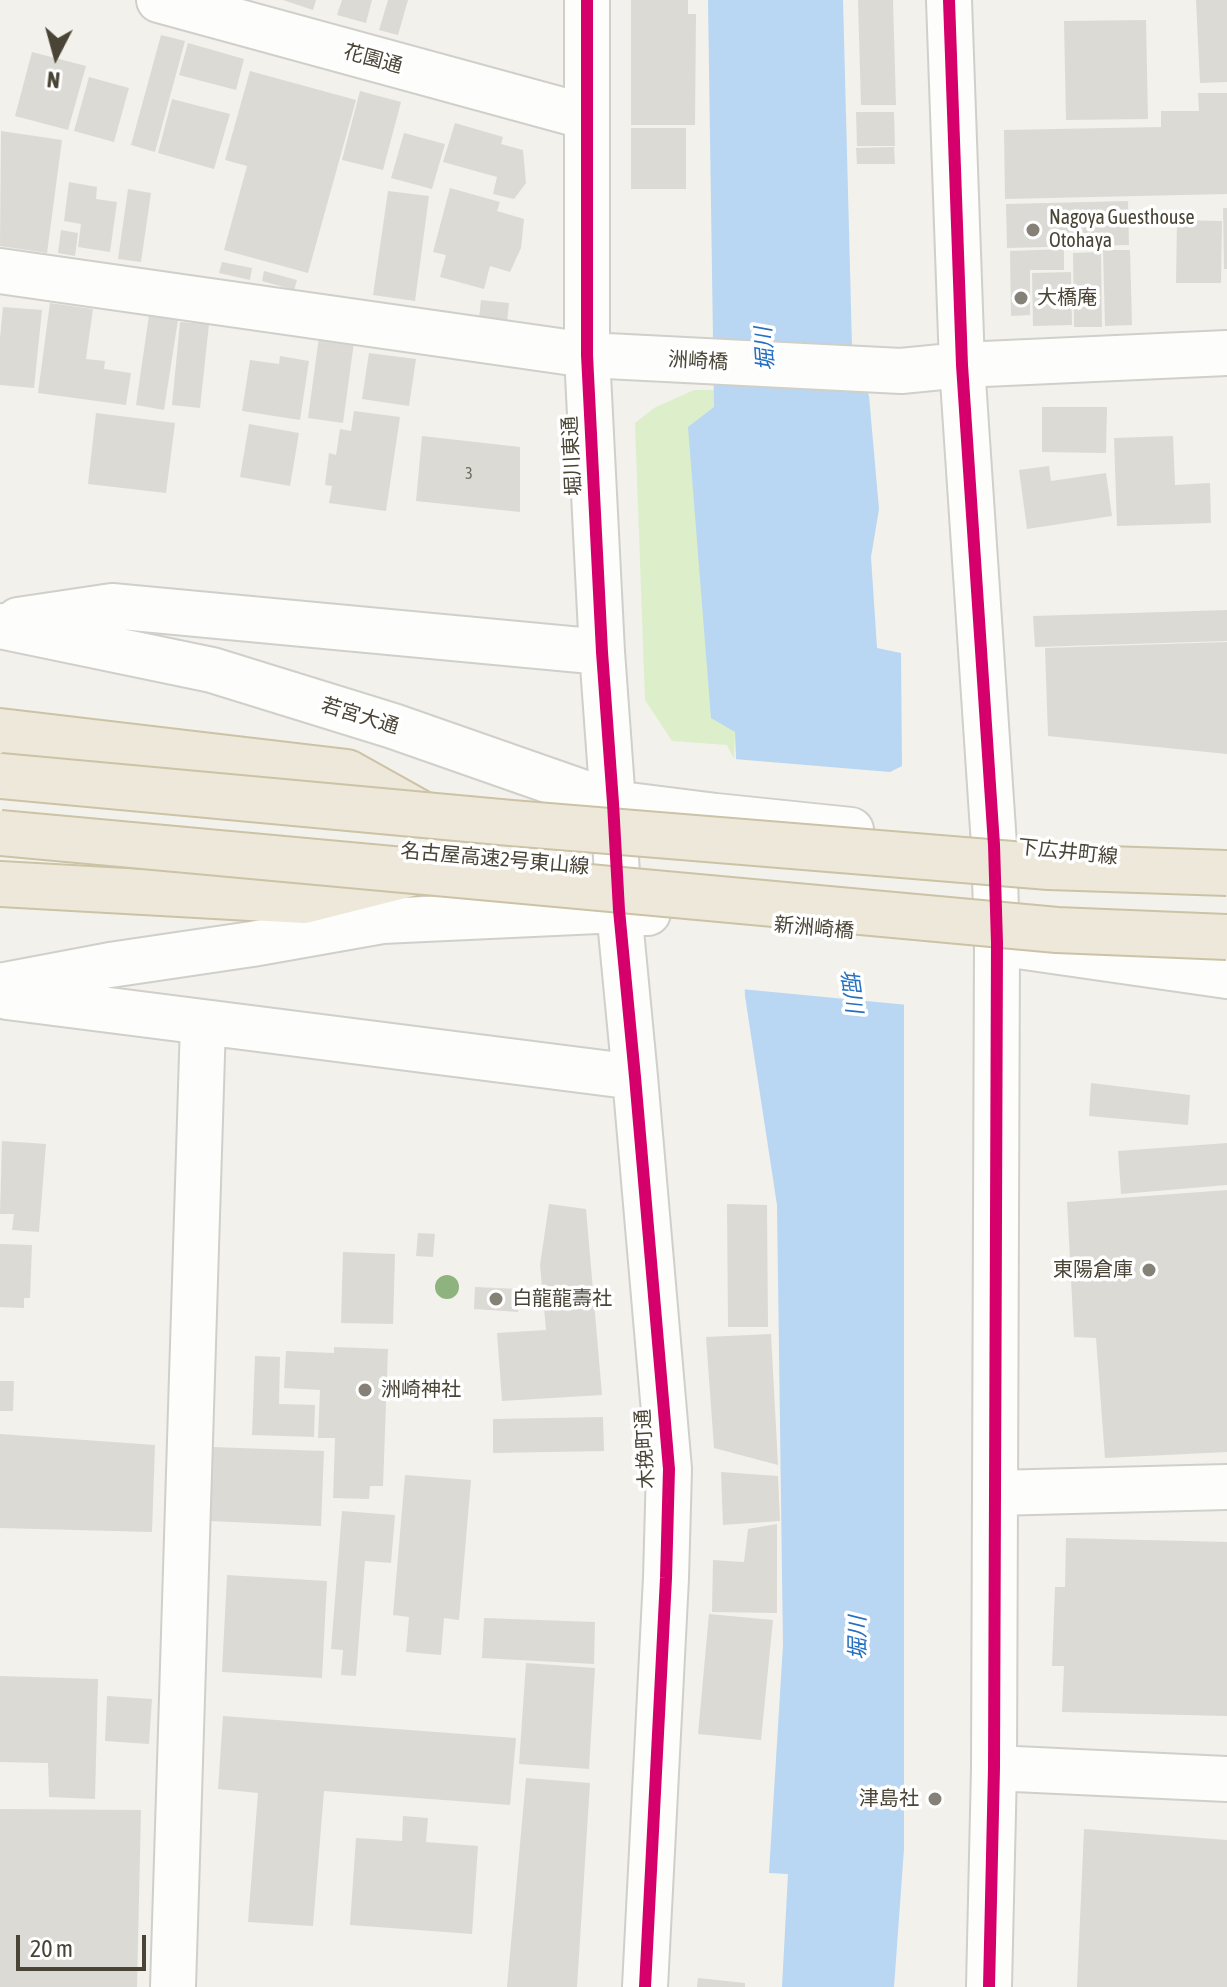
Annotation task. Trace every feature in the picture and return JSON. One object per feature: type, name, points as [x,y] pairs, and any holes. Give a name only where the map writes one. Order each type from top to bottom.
[{"type":"highway","points":[[0,731],[347,772],[424,815]]},
{"type":"highway","name":"名古屋高速2号東山線","points":[[0,776],[1049,867],[1227,870]]},
{"type":"highway","name":"名古屋高速2号東山線","points":[[0,833],[1057,930],[1227,937]]},
{"type":"highway","points":[[0,884],[304,901],[417,872]]},
{"type":"street","name":"花園通","points":[[159,0],[587,117]]},
{"type":"street","name":"堀川東通","points":[[587,0],[587,355],[619,910]]},
{"type":"street","points":[[949,0],[962,365],[994,845],[997,943],[994,1768],[989,1987]]},
{"type":"street","name":"洲崎橋","points":[[0,271],[587,355],[901,371],[962,365],[1227,353]]},
{"type":"street","name":"若宮大通","points":[[0,624],[112,606],[602,652]]},
{"type":"street","name":"若宮大通","points":[[0,624],[212,670],[393,726],[613,803],[909,836]]},
{"type":"street","name":"下広井町線","points":[[909,836],[1227,870]]},
{"type":"street","points":[[0,986],[382,921],[619,910]]},
{"type":"street","name":"新洲崎橋","points":[[619,910],[997,943]]},
{"type":"street","name":"木挽町通","points":[[619,910],[669,1469],[645,1987]]},
{"type":"street","points":[[997,943],[1227,976]]},
{"type":"street","points":[[0,996],[635,1077]]},
{"type":"street","points":[[173,1987],[203,1023]]},
{"type":"street","points":[[995,1493],[1227,1487]]},
{"type":"street","points":[[994,1768],[1227,1779]]},
{"type":"green space","points":[[694,390],[714,390],[735,732],[734,759],[727,745],[672,741],[645,700],[635,423],[654,408]]},
{"type":"water","name":"堀川","points":[[708,0],[843,0],[852,346],[869,396],[879,509],[871,557],[877,648],[901,653],[904,1849],[894,1987],[782,1987],[788,1874],[769,1873],[783,1645],[777,1205],[745,996],[735,732],[711,718],[688,427],[714,407]]},
{"type":"pier","points":[[732,755],[734,759],[890,772],[906,764],[908,1005],[741,989]]},
{"type":"building","points":[[283,0],[316,0],[313,10]]},
{"type":"building","points":[[342,0],[372,0],[366,23],[337,15]]},
{"type":"building","points":[[388,0],[408,0],[398,35],[379,30]]},
{"type":"building","points":[[631,0],[688,0],[688,14],[696,14],[695,125],[631,125]]},
{"type":"building","points":[[858,0],[893,0],[896,105],[861,105]]},
{"type":"building","points":[[1196,0],[1227,0],[1227,82],[1200,83]]},
{"type":"building","points":[[1146,20],[1148,119],[1066,120],[1064,21]]},
{"type":"building","points":[[161,35],[185,41],[155,152],[131,145]]},
{"type":"building","points":[[188,43],[244,59],[236,90],[179,75]]},
{"type":"building","points":[[32,52],[86,66],[68,130],[15,116]]},
{"type":"building","points":[[250,71],[356,100],[308,273],[224,250],[247,166],[225,160]]},
{"type":"building","points":[[89,77],[129,88],[114,142],[74,131]]},
{"type":"building","points":[[360,91],[401,102],[383,170],[342,160]]},
{"type":"building","points":[[1198,93],[1227,93],[1227,194],[1005,199],[1004,130],[1161,127],[1161,111],[1199,111]]},
{"type":"building","points":[[172,99],[230,114],[214,169],[158,153]]},
{"type":"building","points":[[856,112],[894,112],[895,146],[857,146]]},
{"type":"building","points":[[455,123],[503,137],[501,144],[523,150],[526,183],[514,199],[493,194],[497,177],[443,162]]},
{"type":"building","points":[[631,128],[686,128],[686,189],[631,189]]},
{"type":"building","points":[[1,131],[62,140],[47,253],[0,246]]},
{"type":"building","points":[[404,133],[445,144],[432,189],[391,178]]},
{"type":"building","points":[[894,147],[895,164],[857,164],[856,148]]},
{"type":"building","points":[[69,182],[97,187],[96,199],[117,202],[110,252],[78,247],[81,224],[64,221]]},
{"type":"building","points":[[450,188],[500,202],[497,211],[524,219],[521,248],[510,272],[490,266],[484,289],[440,277],[446,255],[433,252]]},
{"type":"building","points":[[128,189],[151,193],[141,262],[118,259]]},
{"type":"building","points":[[388,191],[429,196],[415,301],[373,295]]},
{"type":"building","points":[[1128,201],[1129,245],[1007,248],[1006,204]]},
{"type":"building","points":[[1223,208],[1227,208],[1227,269],[1224,269]]},
{"type":"building","points":[[1177,220],[1222,221],[1221,283],[1176,283]]},
{"type":"building","points":[[61,230],[78,233],[75,256],[58,253]]},
{"type":"building","points":[[1064,249],[1064,270],[1030,270],[1030,315],[1011,316],[1010,251]]},
{"type":"building","points":[[1103,250],[1130,250],[1132,325],[1105,326]]},
{"type":"building","points":[[1101,252],[1102,327],[1074,327],[1073,253]]},
{"type":"building","points":[[222,262],[252,268],[250,280],[219,273]]},
{"type":"building","points":[[264,271],[297,280],[294,290],[262,281]]},
{"type":"building","points":[[1071,272],[1072,325],[1033,326],[1032,273]]},
{"type":"building","points":[[481,300],[509,303],[507,322],[479,319]]},
{"type":"building","points":[[50,303],[93,309],[86,359],[105,361],[104,369],[131,373],[126,405],[38,393]]},
{"type":"building","points":[[3,307],[42,310],[34,388],[0,385]]},
{"type":"building","points":[[149,315],[178,320],[164,410],[136,405]]},
{"type":"building","points":[[180,322],[209,324],[200,408],[172,405]]},
{"type":"building","points":[[319,337],[354,342],[343,423],[308,418]]},
{"type":"building","points":[[369,353],[416,359],[409,406],[362,399]]},
{"type":"building","points":[[280,356],[309,361],[300,420],[242,411],[250,360],[279,364]]},
{"type":"building","points":[[1042,407],[1107,407],[1106,453],[1042,452]]},
{"type":"building","points":[[354,411],[400,417],[386,511],[329,503],[332,486],[325,485],[329,453],[336,455],[340,429],[351,431]]},
{"type":"building","points":[[96,413],[175,423],[166,493],[88,484]]},
{"type":"building","points":[[249,424],[299,433],[290,486],[240,477]]},
{"type":"building","points":[[422,436],[520,447],[520,512],[416,501]]},
{"type":"building","points":[[1173,436],[1175,485],[1210,483],[1211,523],[1117,526],[1114,438]]},
{"type":"building","points":[[1049,466],[1051,481],[1106,473],[1112,516],[1027,529],[1019,470]]},
{"type":"building","points":[[1227,610],[1227,641],[1035,647],[1033,616]]},
{"type":"building","points":[[1227,642],[1227,754],[1048,736],[1045,648]]},
{"type":"building","points":[[1091,1083],[1190,1095],[1188,1125],[1089,1116]]},
{"type":"building","points":[[2,1141],[46,1144],[39,1232],[12,1230],[14,1214],[0,1214]]},
{"type":"building","points":[[1227,1143],[1227,1185],[1121,1194],[1118,1151]]},
{"type":"building","name":"東陽倉庫","points":[[1227,1190],[1227,1452],[1105,1458],[1096,1338],[1074,1337],[1067,1202]]},
{"type":"building","points":[[549,1204],[586,1209],[602,1395],[502,1401],[497,1333],[546,1330],[540,1265]]},
{"type":"building","points":[[727,1204],[767,1205],[768,1327],[728,1327]]},
{"type":"building","points":[[418,1233],[435,1234],[433,1257],[416,1256]]},
{"type":"building","points":[[0,1244],[32,1245],[30,1298],[24,1298],[24,1308],[0,1307]]},
{"type":"building","points":[[343,1252],[395,1254],[393,1324],[341,1323]]},
{"type":"building","name":"白龍龍壽社","points":[[475,1287],[519,1289],[518,1312],[474,1309]]},
{"type":"building","points":[[771,1334],[778,1465],[714,1448],[706,1337]]},
{"type":"building","points":[[334,1347],[388,1349],[383,1486],[370,1486],[369,1499],[333,1498],[335,1438],[318,1438],[320,1390],[284,1388],[286,1351],[334,1353]]},
{"type":"building","points":[[255,1356],[280,1357],[279,1404],[315,1405],[314,1437],[252,1435]]},
{"type":"building","points":[[0,1381],[14,1381],[13,1411],[0,1411]]},
{"type":"building","points":[[603,1417],[604,1451],[493,1453],[493,1419]]},
{"type":"building","points":[[0,1434],[155,1445],[152,1532],[0,1528]]},
{"type":"building","points":[[212,1447],[324,1451],[321,1526],[209,1521]]},
{"type":"building","points":[[721,1472],[778,1476],[780,1521],[723,1525]]},
{"type":"building","points":[[405,1475],[471,1480],[459,1620],[444,1618],[441,1655],[406,1652],[409,1617],[393,1615]]},
{"type":"building","points":[[342,1511],[395,1515],[391,1563],[365,1561],[356,1676],[341,1675],[343,1650],[331,1649]]},
{"type":"building","points":[[777,1524],[777,1613],[712,1612],[713,1560],[744,1562],[748,1529]]},
{"type":"building","points":[[1066,1538],[1227,1542],[1227,1716],[1062,1712],[1064,1666],[1052,1666],[1055,1587],[1065,1587]]},
{"type":"building","points":[[227,1575],[327,1581],[322,1678],[222,1672]]},
{"type":"building","points":[[709,1614],[773,1620],[761,1740],[698,1734]]},
{"type":"building","points":[[484,1618],[595,1622],[594,1664],[482,1658]]},
{"type":"building","points":[[526,1663],[595,1668],[589,1769],[519,1764]]},
{"type":"building","points":[[0,1676],[98,1679],[95,1799],[49,1797],[48,1763],[0,1762]]},
{"type":"building","points":[[107,1696],[152,1699],[149,1744],[105,1741]]},
{"type":"building","points":[[223,1716],[516,1738],[510,1805],[324,1791],[313,1926],[248,1922],[258,1793],[218,1789]]},
{"type":"building","points":[[526,1778],[590,1783],[577,1987],[507,1987]]},
{"type":"building","points":[[0,1809],[141,1810],[137,1987],[0,1987]]},
{"type":"building","points":[[403,1816],[428,1818],[426,1842],[478,1846],[472,1934],[350,1925],[356,1838],[402,1841]]},
{"type":"building","points":[[1084,1829],[1227,1840],[1227,1987],[1077,1987]]},
{"type":"building","points":[[698,1978],[745,1983],[745,1987],[697,1987]]},
{"type":"cycle path","points":[[587,0],[587,355],[602,652],[619,910],[669,1469],[645,1987]]},
{"type":"cycle path","points":[[949,0],[962,365],[994,845],[997,943],[994,1768],[989,1987]]},
{"type":"place","name":"Nagoya Guesthouse Otohaya","points":[[1033,230]]},
{"type":"place","name":"大橋庵","points":[[1021,298]]},
{"type":"place","name":"東陽倉庫","points":[[1149,1270]]},
{"type":"place","name":"白龍龍壽社","points":[[496,1299]]},
{"type":"place","name":"洲崎神社","points":[[365,1390]]},
{"type":"place","name":"津島社","points":[[935,1799]]}]
